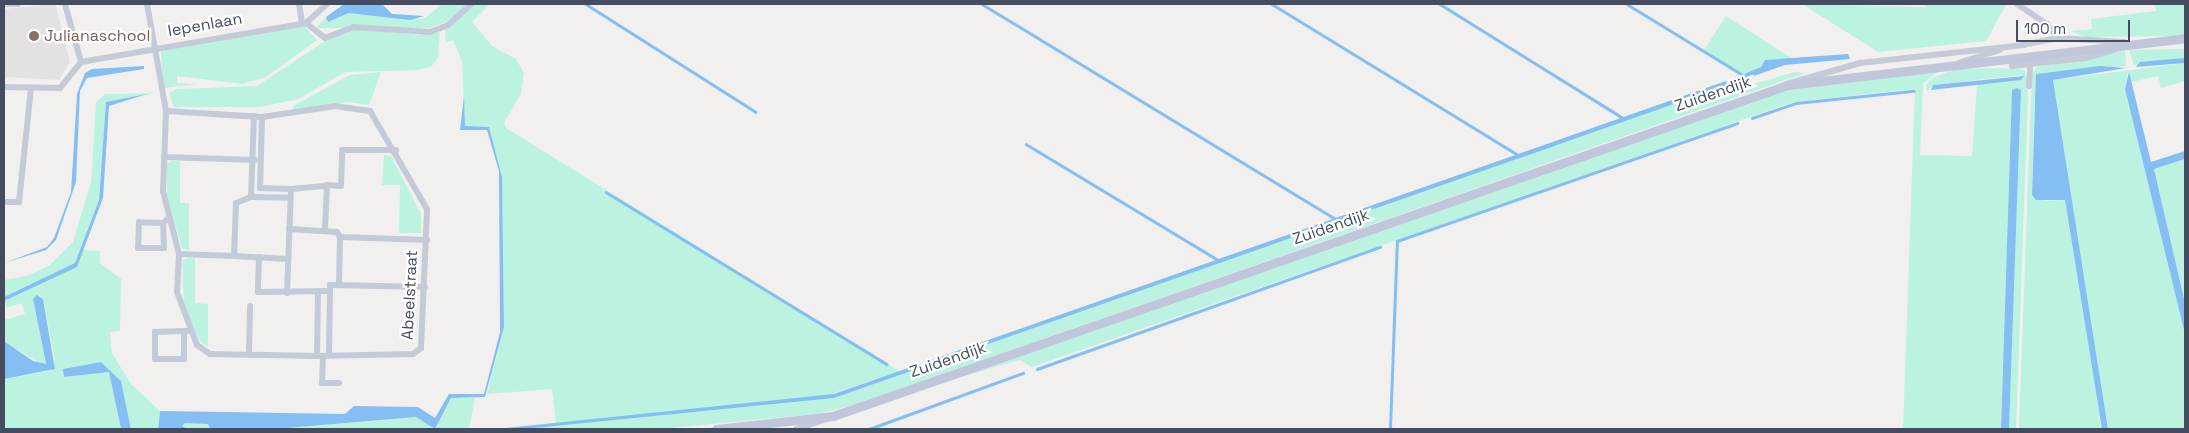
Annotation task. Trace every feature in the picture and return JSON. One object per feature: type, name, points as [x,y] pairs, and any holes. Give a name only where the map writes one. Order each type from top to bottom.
[{"type":"street","points":[[7,4],[18,4]]},
{"type":"street","points":[[4,87],[66,87],[81,62],[64,4]]},
{"type":"street","name":"Abeelstraat","points":[[147,4],[166,111],[163,191],[179,254],[177,292],[187,332],[184,359],[155,359],[155,332],[187,332]]},
{"type":"street","points":[[299,4],[304,22],[325,38],[352,26],[430,32],[448,25],[471,4]]},
{"type":"street","points":[[304,22],[326,4]]},
{"type":"street","points":[[2017,4],[2047,24],[2058,38]]},
{"type":"street","name":"Iepenlaan","points":[[81,62],[304,22]]},
{"type":"street","name":"Zuidendijk","points":[[1958,63],[2058,38],[2140,43]]},
{"type":"street","name":"Zuidendijk","points":[[716,429],[833,416],[1787,85],[1958,63],[2185,38]]},
{"type":"street","points":[[1787,85],[1802,76],[1860,63],[2024,45]]},
{"type":"street","name":"Zuidendijk","points":[[2012,66],[2030,66],[2121,50],[2128,45]]},
{"type":"street","points":[[2029,86],[2030,66]]},
{"type":"street","points":[[4,202],[19,202],[31,88]]},
{"type":"street","name":"Abeelstraat","points":[[166,111],[262,117],[358,107],[370,111],[396,150],[427,209],[424,339],[413,354],[323,356],[210,354],[197,345],[187,332]]},
{"type":"street","points":[[252,197],[254,116]]},
{"type":"street","points":[[260,188],[262,117]]},
{"type":"street","points":[[252,188],[341,186],[342,150],[396,150]]},
{"type":"street","points":[[164,157],[261,160]]},
{"type":"street","points":[[326,230],[327,186]]},
{"type":"street","points":[[287,293],[289,229],[293,209],[290,198],[291,188]]},
{"type":"street","points":[[234,256],[236,203],[252,197],[290,198]]},
{"type":"street","points":[[163,223],[164,248],[138,248],[139,222],[163,223],[170,217]]},
{"type":"street","points":[[289,229],[326,230],[340,237],[427,240]]},
{"type":"street","points":[[339,285],[340,237]]},
{"type":"street","points":[[179,254],[287,259]]},
{"type":"street","points":[[259,257],[258,292],[330,291]]},
{"type":"street","points":[[339,383],[322,383],[330,285],[425,288]]},
{"type":"street","points":[[318,290],[323,356]]},
{"type":"street","points":[[249,355],[250,306]]},
{"type":"street","points":[[796,429],[833,416]]},
{"type":"shaded area","name":"Julianaschool","points":[[55,4],[70,62],[59,80],[4,77],[4,9]]},
{"type":"green space","points":[[443,4],[467,4],[448,21],[429,28],[316,28],[326,17],[332,21],[349,13],[423,19]]},
{"type":"green space","points":[[474,4],[490,4],[472,22],[492,46],[516,59],[524,73],[521,94],[504,123],[506,128],[899,371],[817,399],[556,423],[552,389],[487,394],[504,327],[502,177],[489,127],[465,126],[462,61],[453,40],[446,42],[445,30]]},
{"type":"green space","points":[[1802,4],[1925,7],[1927,4],[2006,5],[1986,41],[1878,52]]},
{"type":"green space","points":[[2155,4],[2185,4],[2185,36],[2086,37],[2070,31],[2092,29],[2091,19],[2156,11]]},
{"type":"green space","points":[[1726,16],[1793,59],[1764,61],[1761,67],[1742,75],[1704,50]]},
{"type":"green space","points":[[304,26],[317,40],[266,77],[243,84],[177,76],[177,83],[197,84],[163,88],[161,51]]},
{"type":"green space","points":[[355,29],[421,35],[440,32],[438,58],[431,67],[418,70],[345,72],[299,99],[260,107],[174,107],[169,93],[176,89],[257,86],[334,35]]},
{"type":"green space","points":[[2184,49],[2185,58],[2134,65],[2129,50]]},
{"type":"green space","points":[[2125,51],[2126,66],[2039,73],[2034,120],[2032,195],[2045,201],[2065,200],[2102,429],[2019,429],[2032,72],[2037,67]]},
{"type":"green space","points":[[2185,63],[2185,81],[2161,88],[2158,76],[2131,82],[2128,72],[2125,89],[2185,334],[2185,429],[2108,429],[2053,80]]},
{"type":"green space","points":[[2012,68],[2025,70],[2028,92],[2016,429],[2009,429],[2021,90],[2017,88],[2012,90],[2001,429],[1903,429],[1915,89],[1793,102],[1032,367],[1020,360],[926,387],[1795,86],[1942,69],[1923,83],[1920,155],[1972,156],[1977,84],[2021,80],[2021,75],[1933,85],[1927,91],[1926,85],[1932,78],[1955,69]]},
{"type":"green space","points":[[381,72],[369,105],[348,102],[293,110],[293,106],[350,75]]},
{"type":"green space","points":[[1794,72],[1806,73],[854,405],[817,414],[661,429],[525,429],[834,398],[1533,151],[1728,85],[1738,89]]},
{"type":"green space","points":[[156,93],[106,102],[99,199],[75,263],[4,297],[4,280],[27,276],[50,265],[73,242],[91,182],[96,102],[105,94]]},
{"type":"green space","points":[[384,155],[391,156],[421,214],[421,233],[399,233],[400,185],[382,185]]},
{"type":"green space","points":[[2185,159],[2185,303],[2154,169]]},
{"type":"green space","points":[[172,161],[180,161],[180,203],[189,203],[189,250],[182,248],[167,197],[167,164]]},
{"type":"green space","points":[[83,250],[100,251],[100,263],[121,279],[120,331],[110,332],[112,353],[131,384],[160,411],[158,429],[131,429],[121,381],[101,362],[63,369],[65,377],[109,372],[121,429],[5,429],[4,379],[50,371],[55,360],[43,299],[40,295],[33,300],[46,365],[42,365],[4,341],[4,320],[25,314],[22,303],[7,308],[4,301],[76,267]]},
{"type":"green space","points":[[187,258],[195,258],[195,303],[208,304],[208,347],[199,340],[184,306],[182,261]]},
{"type":"green space","points":[[451,398],[475,398],[469,429],[435,429]]},
{"type":"green space","points":[[416,417],[432,425],[431,429],[275,429]]},
{"type":"green space","points":[[185,422],[208,424],[210,429],[188,429],[182,426]]},
{"type":"water","points":[[344,4],[382,4],[392,14],[424,16],[410,20],[349,13],[328,22],[326,17]]},
{"type":"water","points":[[1848,54],[1850,59],[1785,65],[1734,83],[1732,79],[1761,67],[1765,60]]},
{"type":"water","points":[[2185,58],[2185,63],[2136,67],[2140,62]]},
{"type":"water","points":[[144,66],[144,69],[87,78],[80,91],[76,182],[56,240],[46,250],[4,263],[47,247],[54,238],[71,192],[77,94],[85,73],[92,69]]},
{"type":"water","points":[[2100,66],[2126,68],[2053,80],[2108,429],[2102,429],[2065,200],[2036,200],[2032,195],[2036,74]]},
{"type":"water","points":[[2129,72],[2151,162],[2185,151],[2185,159],[2154,169],[2185,303],[2185,334],[2125,89]]},
{"type":"water","points":[[2024,76],[2021,80],[1931,90],[1933,85]]},
{"type":"water","points":[[1726,81],[1728,85],[834,398],[525,429],[496,429],[834,394]]},
{"type":"water","points":[[2017,88],[2021,90],[2009,429],[2001,429],[2012,90]]},
{"type":"water","points":[[147,94],[109,106],[103,198],[77,267],[4,301],[4,297],[75,263],[99,200],[106,102]]},
{"type":"water","points":[[464,96],[465,126],[489,127],[502,177],[504,327],[485,397],[451,398],[435,429],[416,417],[275,429],[210,429],[208,424],[185,423],[182,426],[188,429],[158,429],[160,411],[345,414],[354,406],[418,407],[435,418],[449,394],[484,394],[500,332],[499,171],[487,130],[460,130]]},
{"type":"water","points":[[37,295],[43,299],[55,369],[4,379],[4,341],[33,361],[46,364],[33,299]]},
{"type":"water","points":[[101,362],[121,381],[131,429],[121,429],[109,372],[64,377],[63,369]]},
{"type":"waterway","points":[[586,4],[756,112]]},
{"type":"waterway","points":[[982,4],[1335,219]]},
{"type":"waterway","points":[[1272,4],[1517,154]]},
{"type":"waterway","points":[[1440,4],[1623,118]]},
{"type":"waterway","points":[[1627,4],[1743,75]]},
{"type":"waterway","points":[[1752,118],[1796,103],[1913,91]]},
{"type":"waterway","points":[[1390,429],[1397,241],[1737,123]]},
{"type":"waterway","points":[[1026,144],[1218,260]]},
{"type":"waterway","points":[[1516,157],[1553,144]]},
{"type":"waterway","points":[[606,192],[887,364]]},
{"type":"waterway","points":[[1037,369],[1380,247]]},
{"type":"waterway","points":[[869,429],[1023,373]]},
{"type":"place","name":"Julianaschool","points":[[34,36]]}]
